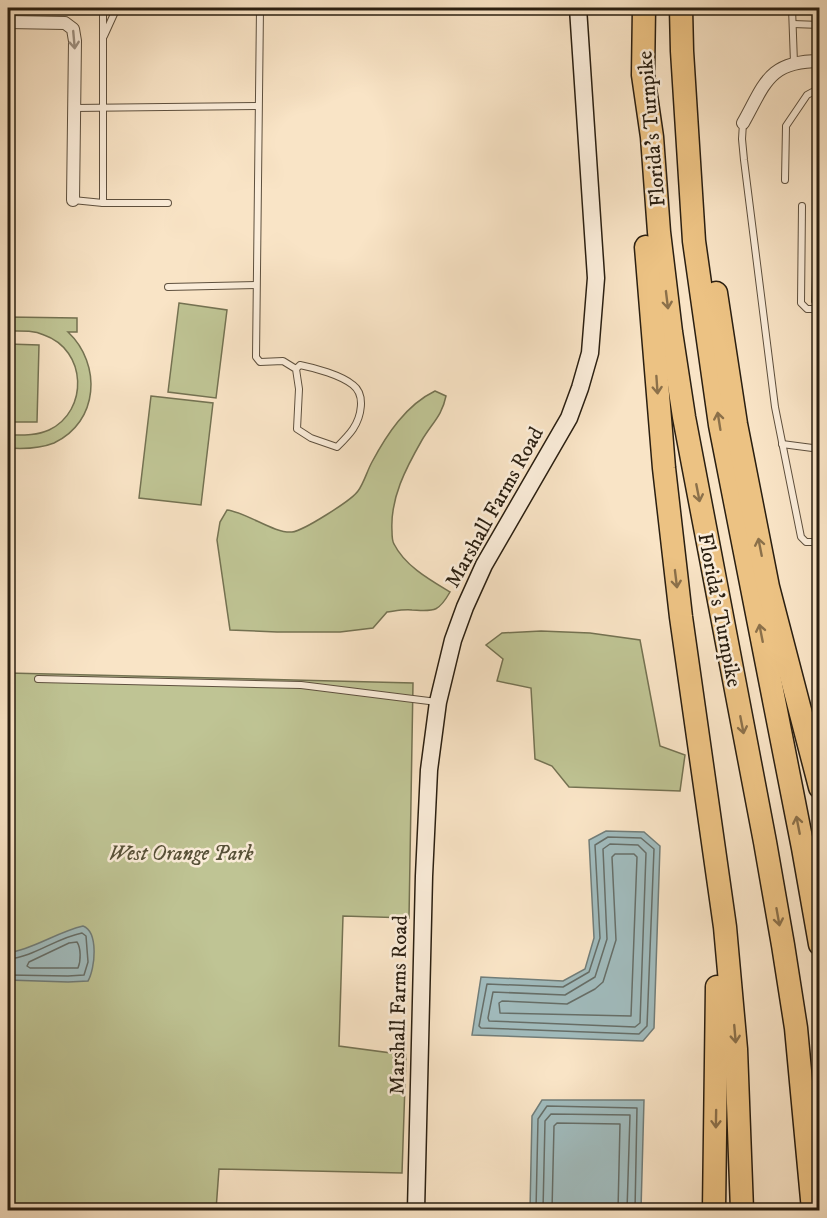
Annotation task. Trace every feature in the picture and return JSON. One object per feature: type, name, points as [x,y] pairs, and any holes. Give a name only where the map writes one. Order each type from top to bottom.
[{"type":"highway","name":"Florida's Turnpike","points":[[644,8],[643,75],[652,136],[659,232],[684,417],[765,842],[796,1028],[813,1210]]},
{"type":"highway","name":"Florida's Turnpike","points":[[681,8],[694,241],[720,425],[803,848],[819,944]]},
{"type":"highway","points":[[682,51],[700,162],[714,280],[736,424],[768,587],[819,787]]},
{"type":"highway","points":[[643,75],[638,148],[664,468],[681,617],[726,938],[736,1049],[742,1210]]},
{"type":"highway","points":[[703,767],[717,927],[718,1047],[714,1210]]},
{"type":"street","name":"Marshall Farms Road","points":[[416,1210],[423,900],[429,770],[438,702],[453,640],[465,607],[484,565],[569,418],[590,353],[596,278],[578,8]]},
{"type":"street","points":[[8,22],[65,23],[71,26],[75,41],[73,200]]},
{"type":"street","points":[[743,123],[769,77],[778,69],[794,63],[819,61]]},
{"type":"lane","points":[[103,8],[103,203]]},
{"type":"lane","points":[[103,39],[115,8]]},
{"type":"lane","points":[[260,8],[256,357],[260,362],[283,361],[296,369],[299,389],[297,429],[311,438],[338,447],[354,428],[362,409],[359,393],[354,385],[319,369],[300,366],[296,369]]},
{"type":"lane","points":[[792,8],[794,63]]},
{"type":"lane","points":[[793,24],[819,25]]},
{"type":"lane","points":[[785,180],[786,126],[807,95],[819,88]]},
{"type":"lane","points":[[74,108],[258,106]]},
{"type":"lane","points":[[743,123],[742,139],[758,284],[782,444],[801,537],[806,542],[819,542]]},
{"type":"lane","points":[[73,200],[103,203],[168,203]]},
{"type":"lane","points":[[802,206],[801,303],[807,309],[819,309]]},
{"type":"lane","points":[[168,287],[256,285]]},
{"type":"lane","points":[[782,444],[819,448]]},
{"type":"lane","points":[[38,679],[301,685],[438,702]]},
{"type":"green space","points":[[179,303],[227,310],[216,398],[168,392]]},
{"type":"green space","points":[[8,317],[77,318],[77,332],[68,332],[79,345],[86,360],[91,392],[80,421],[69,434],[54,443],[31,448],[8,448],[8,435],[39,433],[49,430],[62,421],[71,409],[76,396],[78,381],[75,367],[69,354],[58,343],[44,335],[8,331]]},
{"type":"green space","points":[[8,344],[39,345],[37,422],[8,422]]},
{"type":"green space","points":[[435,391],[446,396],[444,403],[400,484],[392,519],[392,534],[393,543],[405,559],[434,583],[450,592],[442,604],[431,610],[387,612],[373,628],[340,632],[230,630],[217,540],[220,522],[227,510],[285,532],[298,530],[316,521],[358,491],[378,451],[398,421],[415,404]]},
{"type":"green space","points":[[151,396],[213,403],[201,505],[139,498]]},
{"type":"green space","points":[[541,631],[590,633],[640,640],[660,746],[685,755],[680,791],[569,787],[552,766],[535,759],[531,688],[497,681],[503,659],[486,645],[502,633]]},
{"type":"green space","name":"West Orange Park","points":[[8,673],[413,683],[409,918],[343,916],[339,1046],[406,1055],[402,1173],[219,1169],[216,1210],[8,1210]]},
{"type":"water","points":[[606,831],[644,832],[660,846],[654,1028],[643,1041],[472,1035],[481,977],[563,981],[585,969],[594,938],[589,840]]},
{"type":"water","points":[[83,926],[92,935],[94,951],[88,981],[8,980],[8,953]]},
{"type":"water","points":[[542,1100],[644,1100],[641,1210],[530,1210],[532,1116]]},
{"type":"building","points":[[817,122],[820,122],[820,302],[812,302]]}]
